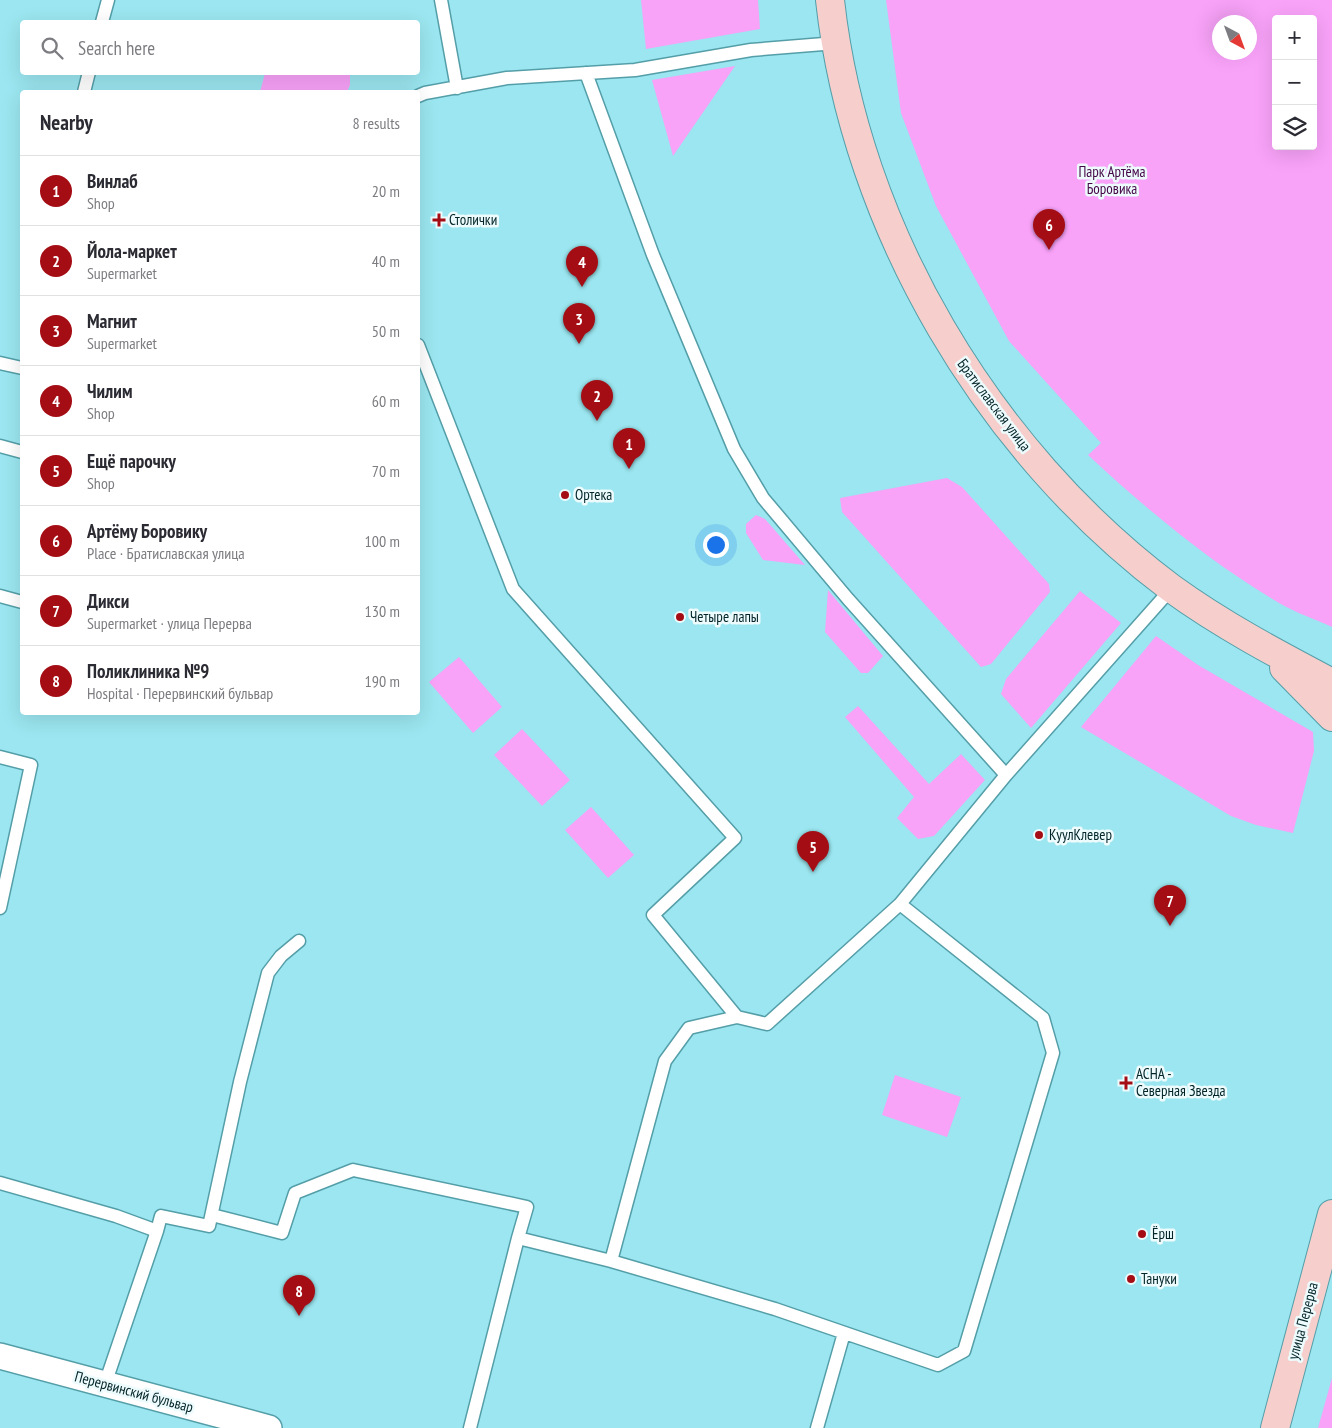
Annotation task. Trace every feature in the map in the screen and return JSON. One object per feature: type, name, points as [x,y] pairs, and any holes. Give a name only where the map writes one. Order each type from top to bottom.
[{"type":"main road","name":"Братиславская улица","points":[[830,0],[836,43],[854,123],[880,200],[912,276],[952,348],[998,415],[1050,478],[1108,536],[1172,588],[1263,648],[1332,683]]},
{"type":"main road","points":[[1263,648],[1332,717]]},
{"type":"main road","name":"улица Перерва","points":[[1275,1428],[1332,1214]]},
{"type":"street","name":"Перервинский бульвар","points":[[0,1356],[269,1428]]},
{"type":"lane","points":[[103,20],[108,0]]},
{"type":"lane","points":[[441,0],[457,88]]},
{"type":"lane","points":[[420,95],[507,78],[635,70],[750,50],[836,43]]},
{"type":"lane","points":[[586,73],[653,256],[734,449],[763,498],[848,599],[1006,775]]},
{"type":"lane","points":[[84,90],[88,75]]},
{"type":"lane","points":[[420,350],[513,589],[735,838],[653,915],[737,1018]]},
{"type":"lane","points":[[0,363],[20,368]]},
{"type":"lane","points":[[0,446],[20,451]]},
{"type":"lane","points":[[610,1261],[665,1061],[689,1028],[737,1018],[767,1024],[900,904],[1006,775],[1172,588]]},
{"type":"lane","points":[[0,596],[20,601]]},
{"type":"lane","points":[[0,757],[31,765],[0,908]]},
{"type":"lane","points":[[518,1238],[610,1261],[775,1309],[938,1365],[964,1351],[1054,1053],[1043,1018],[900,904]]},
{"type":"lane","points":[[105,1384],[161,1216],[209,1226],[240,1082],[268,973],[281,956],[299,941]]},
{"type":"lane","points":[[212,1214],[282,1232],[295,1193],[353,1170],[527,1208],[470,1428]]},
{"type":"lane","points":[[0,1183],[116,1216],[157,1230]]},
{"type":"lane","points":[[817,1428],[844,1333]]},
{"type":"green space","points":[[641,0],[758,0],[760,29],[646,49]]},
{"type":"green space","name":"Парк Артёма Боровика","points":[[886,0],[1332,0],[1332,627],[1285,607],[1228,570],[1156,515],[1088,455],[1101,443],[1009,341],[936,206],[901,113]]},
{"type":"green space","points":[[735,66],[673,156],[652,80]]},
{"type":"green space","points":[[264,75],[350,75],[348,90],[261,90]]},
{"type":"green space","points":[[947,478],[962,487],[1049,584],[1050,592],[991,664],[981,667],[842,512],[840,498]]},
{"type":"green space","points":[[756,515],[765,519],[805,565],[763,560],[746,533],[746,524]]},
{"type":"green space","points":[[828,590],[883,656],[868,673],[861,673],[825,632]]},
{"type":"green space","points":[[1080,591],[1121,623],[1031,728],[1001,694],[1006,679]]},
{"type":"green space","points":[[1156,636],[1198,665],[1313,732],[1314,751],[1293,833],[1256,825],[1231,816],[1081,727]]},
{"type":"green space","points":[[459,657],[502,707],[473,733],[429,682]]},
{"type":"green space","points":[[858,706],[929,784],[961,754],[985,780],[934,836],[918,839],[897,818],[914,797],[845,717]]},
{"type":"green space","points":[[522,729],[570,780],[542,806],[494,755]]},
{"type":"green space","points":[[591,807],[634,855],[608,878],[565,830]]},
{"type":"green space","points":[[895,1075],[961,1097],[947,1137],[882,1115]]},
{"type":"green space","points":[[1332,1378],[1332,1428],[1318,1428]]},
{"type":"place","name":"Столички","points":[[439,220]]},
{"type":"place","name":"Артёму Боровику","points":[[1049,250]]},
{"type":"place","name":"Чилим","points":[[582,287]]},
{"type":"place","name":"Магнит","points":[[579,344]]},
{"type":"place","name":"Йола-маркет","points":[[597,421]]},
{"type":"place","name":"Винлаб","points":[[629,469]]},
{"type":"place","name":"Ортека","points":[[565,495]]},
{"type":"place","name":"Четыре лапы","points":[[680,617]]},
{"type":"place","name":"КуулКлевер","points":[[1039,835]]},
{"type":"place","name":"Ещё парочку","points":[[813,872]]},
{"type":"place","name":"Дикси","points":[[1170,926]]},
{"type":"place","name":"АСНА - Северная Звезда","points":[[1126,1083]]},
{"type":"place","name":"Ёрш","points":[[1142,1234]]},
{"type":"place","name":"Тануки","points":[[1131,1279]]},
{"type":"place","name":"Поликлиника №9","points":[[299,1316]]}]
